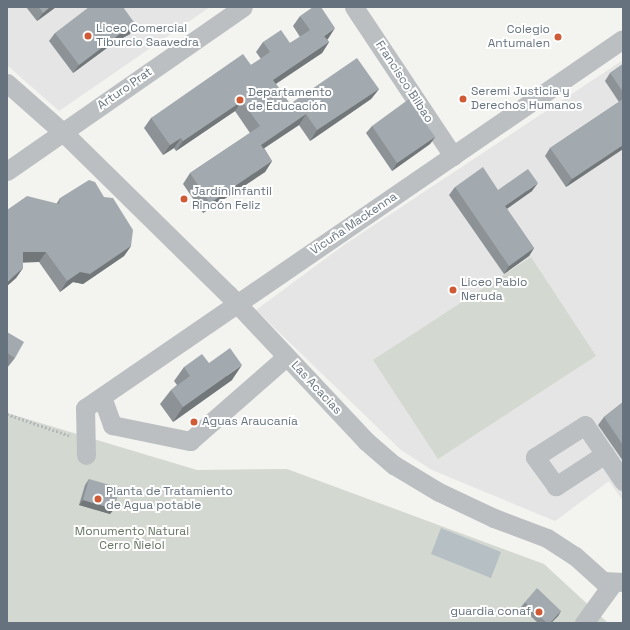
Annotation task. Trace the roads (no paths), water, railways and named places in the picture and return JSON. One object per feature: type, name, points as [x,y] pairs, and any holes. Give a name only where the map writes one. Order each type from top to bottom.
[{"type":"street","name":"Arturo Prat","points":[[7,171],[243,7]]},
{"type":"street","name":"Francisco Bilbao","points":[[354,7],[453,156]]},
{"type":"street","name":"Vicuña Mackenna","points":[[86,448],[86,408],[623,39]]},
{"type":"street","name":"Las Acacias","points":[[7,83],[63,132],[237,304],[366,441],[394,466],[446,495],[547,538],[575,556],[603,581],[618,583]]},
{"type":"street","points":[[102,397],[112,425],[190,441],[286,357]]},
{"type":"street","points":[[605,454],[623,481]]},
{"type":"street","points":[[584,623],[598,604],[618,583]]},
{"type":"place","name":"Liceo Comercial Tiburcio Saavedra","points":[[88,36]]},
{"type":"place","name":"Colegio Antumalen","points":[[558,37]]},
{"type":"place","name":"Seremi Justicia y Derechos Humanos","points":[[463,99]]},
{"type":"place","name":"Departamento de Educación","points":[[240,100]]},
{"type":"place","name":"Jardín Infantil Rincón Feliz","points":[[184,199]]},
{"type":"place","name":"Liceo Pablo Neruda","points":[[453,290]]},
{"type":"place","name":"Aguas Araucanía","points":[[194,422]]},
{"type":"place","name":"Planta de Tratamiento de Agua potable","points":[[98,499]]},
{"type":"place","name":"guardia conaf","points":[[539,612]]},
{"type":"park label","name":"Monumento Natural Cerro Ñielol","points":[[132,539]]}]
